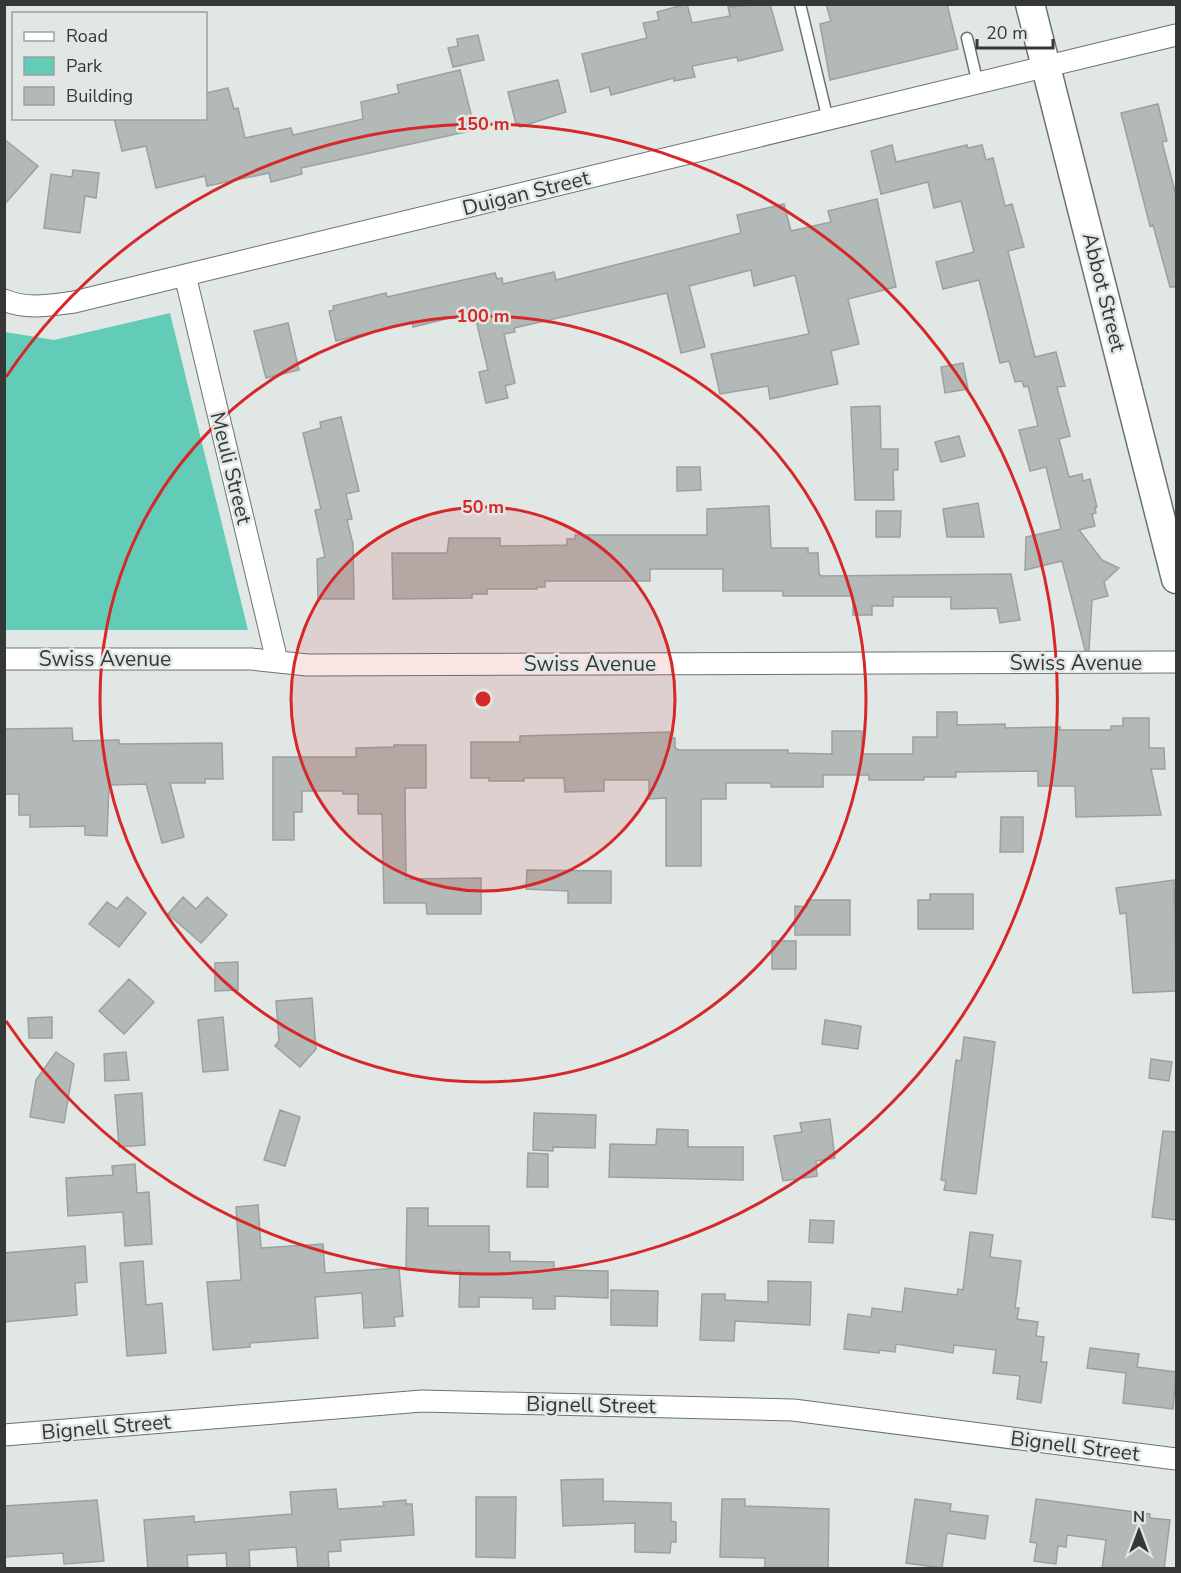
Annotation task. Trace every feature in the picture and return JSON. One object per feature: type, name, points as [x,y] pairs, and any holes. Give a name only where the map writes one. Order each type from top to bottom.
[{"type":"street","name":"Abbot Street","points":[[1030,4],[1176,579]]},
{"type":"street","name":"Duigan Street","points":[[4,300],[34,306],[64,303],[1176,35]]},
{"type":"street","name":"Meuli Street","points":[[185,275],[278,661]]},
{"type":"street","name":"Swiss Avenue","points":[[4,659],[278,661],[307,665],[1176,662]]},
{"type":"street","name":"Bignell Street","points":[[4,1435],[422,1401],[793,1410],[1176,1459]]},
{"type":"lane","points":[[800,4],[828,120]]},
{"type":"lane","points":[[967,38],[978,84]]},
{"type":"green space","points":[[170,313],[248,630],[5,630],[5,332],[54,340]]},
{"type":"building","points":[[687,4],[692,23],[730,16],[728,7],[770,4],[783,50],[738,61],[737,57],[692,66],[695,77],[674,81],[674,78],[611,95],[609,87],[591,92],[582,54],[647,38],[643,23],[659,20],[657,12]]},
{"type":"building","points":[[826,4],[947,4],[958,49],[830,80],[820,24],[831,21]]},
{"type":"building","points":[[478,35],[484,60],[453,67],[448,48],[458,46],[457,39]]},
{"type":"building","points":[[460,70],[475,130],[301,168],[302,174],[271,182],[269,173],[207,186],[205,176],[156,188],[146,146],[122,151],[114,120],[207,120],[207,93],[228,88],[234,109],[238,108],[245,138],[291,128],[293,135],[363,119],[361,102],[399,93],[397,85]]},
{"type":"building","points":[[558,80],[566,112],[520,127],[519,123],[516,124],[508,92]]},
{"type":"building","points":[[1158,104],[1167,141],[1162,142],[1176,195],[1176,287],[1170,287],[1153,225],[1150,226],[1121,113]]},
{"type":"building","points":[[4,139],[38,166],[4,205]]},
{"type":"building","points":[[892,145],[896,162],[967,145],[968,148],[982,145],[986,160],[993,158],[1005,206],[1012,204],[1024,247],[1008,251],[1035,357],[1056,352],[1065,386],[1057,387],[1070,436],[1059,439],[1069,477],[1082,474],[1083,481],[1090,479],[1097,507],[1095,507],[1096,513],[1092,514],[1095,526],[1079,530],[1102,560],[1119,568],[1104,582],[1108,596],[1092,600],[1089,650],[1085,650],[1062,561],[1025,570],[1026,537],[1061,529],[1046,467],[1030,471],[1019,430],[1038,426],[1028,386],[1024,387],[1022,381],[1015,382],[1009,361],[1000,363],[979,280],[943,289],[936,262],[974,252],[961,201],[934,208],[928,182],[881,194],[871,151]]},
{"type":"building","points":[[73,170],[99,173],[96,198],[85,196],[80,233],[44,228],[51,174],[72,177]]},
{"type":"building","points":[[877,199],[896,287],[848,299],[859,344],[831,351],[838,384],[770,399],[768,386],[720,394],[711,354],[809,334],[795,275],[754,286],[751,270],[689,286],[705,347],[681,353],[667,293],[514,328],[515,332],[504,334],[515,383],[505,386],[508,398],[486,403],[479,372],[488,370],[474,312],[413,327],[412,322],[336,341],[329,311],[334,310],[333,306],[386,293],[387,297],[495,273],[497,279],[502,278],[503,284],[554,272],[556,280],[741,233],[737,215],[784,204],[791,231],[831,222],[828,211]]},
{"type":"building","points":[[288,323],[299,370],[266,378],[254,331]]},
{"type":"building","points":[[963,363],[968,389],[945,393],[941,367]]},
{"type":"building","points":[[880,406],[881,449],[898,449],[898,470],[893,470],[894,500],[855,500],[851,407]]},
{"type":"building","points":[[341,417],[359,491],[346,494],[352,519],[347,520],[353,544],[354,599],[318,599],[317,559],[325,557],[315,510],[321,509],[303,433],[321,428],[320,422]]},
{"type":"building","points":[[959,436],[965,456],[941,462],[935,442]]},
{"type":"building","points":[[677,467],[700,467],[701,490],[677,491]]},
{"type":"building","points":[[978,503],[984,537],[947,537],[943,509]]},
{"type":"building","points":[[769,506],[771,548],[808,548],[808,553],[818,553],[819,574],[822,576],[1011,574],[1020,620],[1000,623],[997,608],[951,609],[951,597],[893,597],[893,606],[872,606],[872,615],[853,615],[853,596],[783,596],[783,591],[723,591],[723,569],[650,569],[650,581],[545,581],[545,587],[537,587],[537,589],[487,589],[487,594],[472,594],[472,598],[393,599],[392,553],[447,553],[449,538],[500,538],[500,546],[567,545],[567,539],[575,539],[575,535],[707,535],[707,509]]},
{"type":"building","points":[[876,511],[901,511],[900,537],[876,537]]},
{"type":"building","points":[[937,712],[957,712],[957,725],[1005,724],[1005,728],[1060,727],[1060,730],[1111,730],[1111,726],[1123,726],[1123,718],[1149,718],[1149,748],[1164,748],[1165,769],[1151,769],[1161,815],[1076,817],[1075,786],[1038,786],[1038,771],[956,772],[956,777],[924,777],[924,780],[869,780],[869,775],[823,775],[823,787],[771,787],[771,783],[726,783],[726,799],[701,799],[701,866],[666,866],[666,798],[649,799],[649,780],[604,780],[604,791],[565,792],[564,778],[489,781],[489,778],[471,778],[471,742],[520,742],[520,736],[670,732],[670,738],[675,738],[675,748],[679,750],[788,750],[788,753],[832,754],[832,731],[862,731],[862,754],[913,754],[913,737],[937,737]]},
{"type":"building","points":[[72,728],[73,741],[119,740],[119,744],[222,743],[223,779],[205,779],[205,783],[170,783],[184,837],[162,843],[146,784],[109,785],[107,836],[85,835],[85,826],[30,827],[30,815],[19,815],[19,794],[4,794],[4,729]]},
{"type":"building","points":[[394,745],[426,745],[426,788],[405,788],[406,879],[481,878],[481,914],[427,914],[426,903],[384,903],[382,814],[358,814],[358,794],[343,794],[343,791],[302,791],[302,812],[294,812],[294,840],[273,840],[273,757],[356,757],[356,748],[394,747]]},
{"type":"building","points":[[1001,817],[1023,817],[1023,852],[1000,852]]},
{"type":"building","points":[[527,870],[611,871],[611,903],[568,903],[568,891],[526,889]]},
{"type":"building","points":[[1174,880],[1176,991],[1133,993],[1126,913],[1120,914],[1116,888]]},
{"type":"building","points":[[930,894],[973,894],[973,929],[918,929],[918,900],[930,900]]},
{"type":"building","points":[[127,897],[146,913],[119,947],[89,924],[107,902],[117,909]]},
{"type":"building","points":[[183,897],[196,909],[207,897],[227,915],[201,943],[168,914]]},
{"type":"building","points":[[807,900],[850,900],[850,935],[795,935],[795,906],[807,907]]},
{"type":"building","points":[[772,941],[796,941],[796,969],[772,969]]},
{"type":"building","points":[[238,962],[238,990],[215,991],[215,963]]},
{"type":"building","points":[[129,979],[154,1002],[124,1034],[99,1011]]},
{"type":"building","points":[[312,998],[316,1049],[300,1067],[275,1046],[279,1041],[276,1001]]},
{"type":"building","points":[[52,1017],[52,1038],[29,1038],[28,1018]]},
{"type":"building","points":[[223,1017],[228,1070],[203,1072],[198,1020]]},
{"type":"building","points":[[825,1020],[861,1026],[858,1049],[822,1044]]},
{"type":"building","points":[[964,1037],[995,1042],[976,1194],[944,1190],[946,1181],[941,1180],[956,1060],[961,1061]]},
{"type":"building","points":[[56,1052],[74,1064],[64,1123],[30,1117],[36,1080]]},
{"type":"building","points":[[126,1052],[129,1080],[105,1081],[104,1054]]},
{"type":"building","points":[[1151,1059],[1172,1062],[1169,1081],[1149,1078]]},
{"type":"building","points":[[142,1093],[145,1145],[119,1147],[115,1095]]},
{"type":"building","points":[[280,1110],[300,1117],[285,1166],[264,1160]]},
{"type":"building","points":[[534,1113],[596,1115],[595,1148],[553,1147],[553,1151],[533,1150]]},
{"type":"building","points":[[830,1119],[835,1158],[816,1161],[817,1176],[783,1181],[774,1136],[802,1132],[800,1123]]},
{"type":"building","points":[[657,1129],[688,1130],[688,1147],[743,1147],[743,1180],[609,1177],[610,1144],[656,1145]]},
{"type":"building","points":[[1163,1131],[1176,1132],[1176,1220],[1152,1217]]},
{"type":"building","points":[[528,1153],[548,1154],[548,1187],[527,1187]]},
{"type":"building","points":[[135,1164],[137,1193],[149,1192],[152,1244],[125,1246],[123,1212],[68,1216],[66,1178],[113,1175],[112,1166]]},
{"type":"building","points":[[258,1205],[261,1248],[323,1244],[325,1273],[399,1268],[403,1316],[394,1317],[395,1326],[364,1328],[362,1293],[315,1297],[318,1338],[250,1343],[250,1347],[213,1350],[207,1282],[241,1280],[236,1207]]},
{"type":"building","points":[[407,1208],[428,1208],[428,1226],[489,1226],[489,1252],[510,1252],[510,1261],[554,1262],[554,1270],[608,1271],[608,1298],[555,1296],[555,1309],[533,1309],[533,1298],[479,1297],[479,1307],[459,1307],[460,1271],[406,1270]]},
{"type":"building","points":[[810,1220],[834,1221],[833,1243],[809,1242]]},
{"type":"building","points":[[970,1232],[993,1235],[990,1257],[1021,1261],[1015,1308],[1019,1308],[1017,1319],[1038,1322],[1036,1336],[1044,1337],[1041,1362],[1047,1362],[1041,1403],[1017,1399],[1020,1376],[993,1373],[996,1350],[954,1345],[953,1353],[896,1344],[895,1352],[879,1350],[879,1353],[844,1349],[848,1314],[871,1317],[872,1308],[902,1312],[905,1288],[957,1295],[958,1289],[963,1290]]},
{"type":"building","points":[[85,1246],[87,1282],[75,1283],[77,1315],[4,1322],[4,1253]]},
{"type":"building","points":[[143,1261],[146,1305],[162,1303],[166,1353],[127,1356],[120,1263]]},
{"type":"building","points":[[768,1281],[811,1282],[810,1325],[735,1321],[734,1341],[700,1340],[702,1294],[725,1294],[725,1300],[768,1302]]},
{"type":"building","points":[[611,1290],[658,1291],[657,1326],[611,1325]]},
{"type":"building","points":[[1090,1348],[1139,1354],[1137,1367],[1176,1372],[1173,1409],[1123,1403],[1126,1373],[1087,1368]]},
{"type":"building","points":[[603,1479],[603,1501],[671,1503],[671,1521],[676,1522],[676,1542],[671,1542],[670,1553],[635,1552],[635,1523],[563,1526],[561,1480]]},
{"type":"building","points":[[336,1489],[338,1509],[384,1506],[383,1502],[406,1500],[406,1504],[412,1504],[414,1535],[340,1540],[341,1551],[328,1552],[329,1569],[298,1569],[296,1547],[249,1550],[250,1569],[227,1569],[226,1553],[187,1555],[188,1569],[148,1569],[144,1520],[194,1516],[194,1522],[292,1514],[290,1492]]},
{"type":"building","points":[[476,1497],[516,1497],[515,1558],[476,1557]]},
{"type":"building","points":[[722,1499],[745,1499],[745,1506],[829,1509],[828,1569],[765,1569],[765,1558],[720,1557]]},
{"type":"building","points":[[915,1499],[951,1504],[950,1511],[988,1516],[985,1539],[947,1533],[942,1568],[906,1563]]},
{"type":"building","points":[[1036,1499],[1150,1514],[1150,1518],[1170,1520],[1164,1569],[1102,1569],[1106,1540],[1067,1535],[1066,1547],[1058,1546],[1056,1564],[1034,1561],[1037,1543],[1030,1542]]},
{"type":"building","points":[[97,1500],[104,1561],[64,1564],[63,1553],[4,1557],[4,1506]]}]
